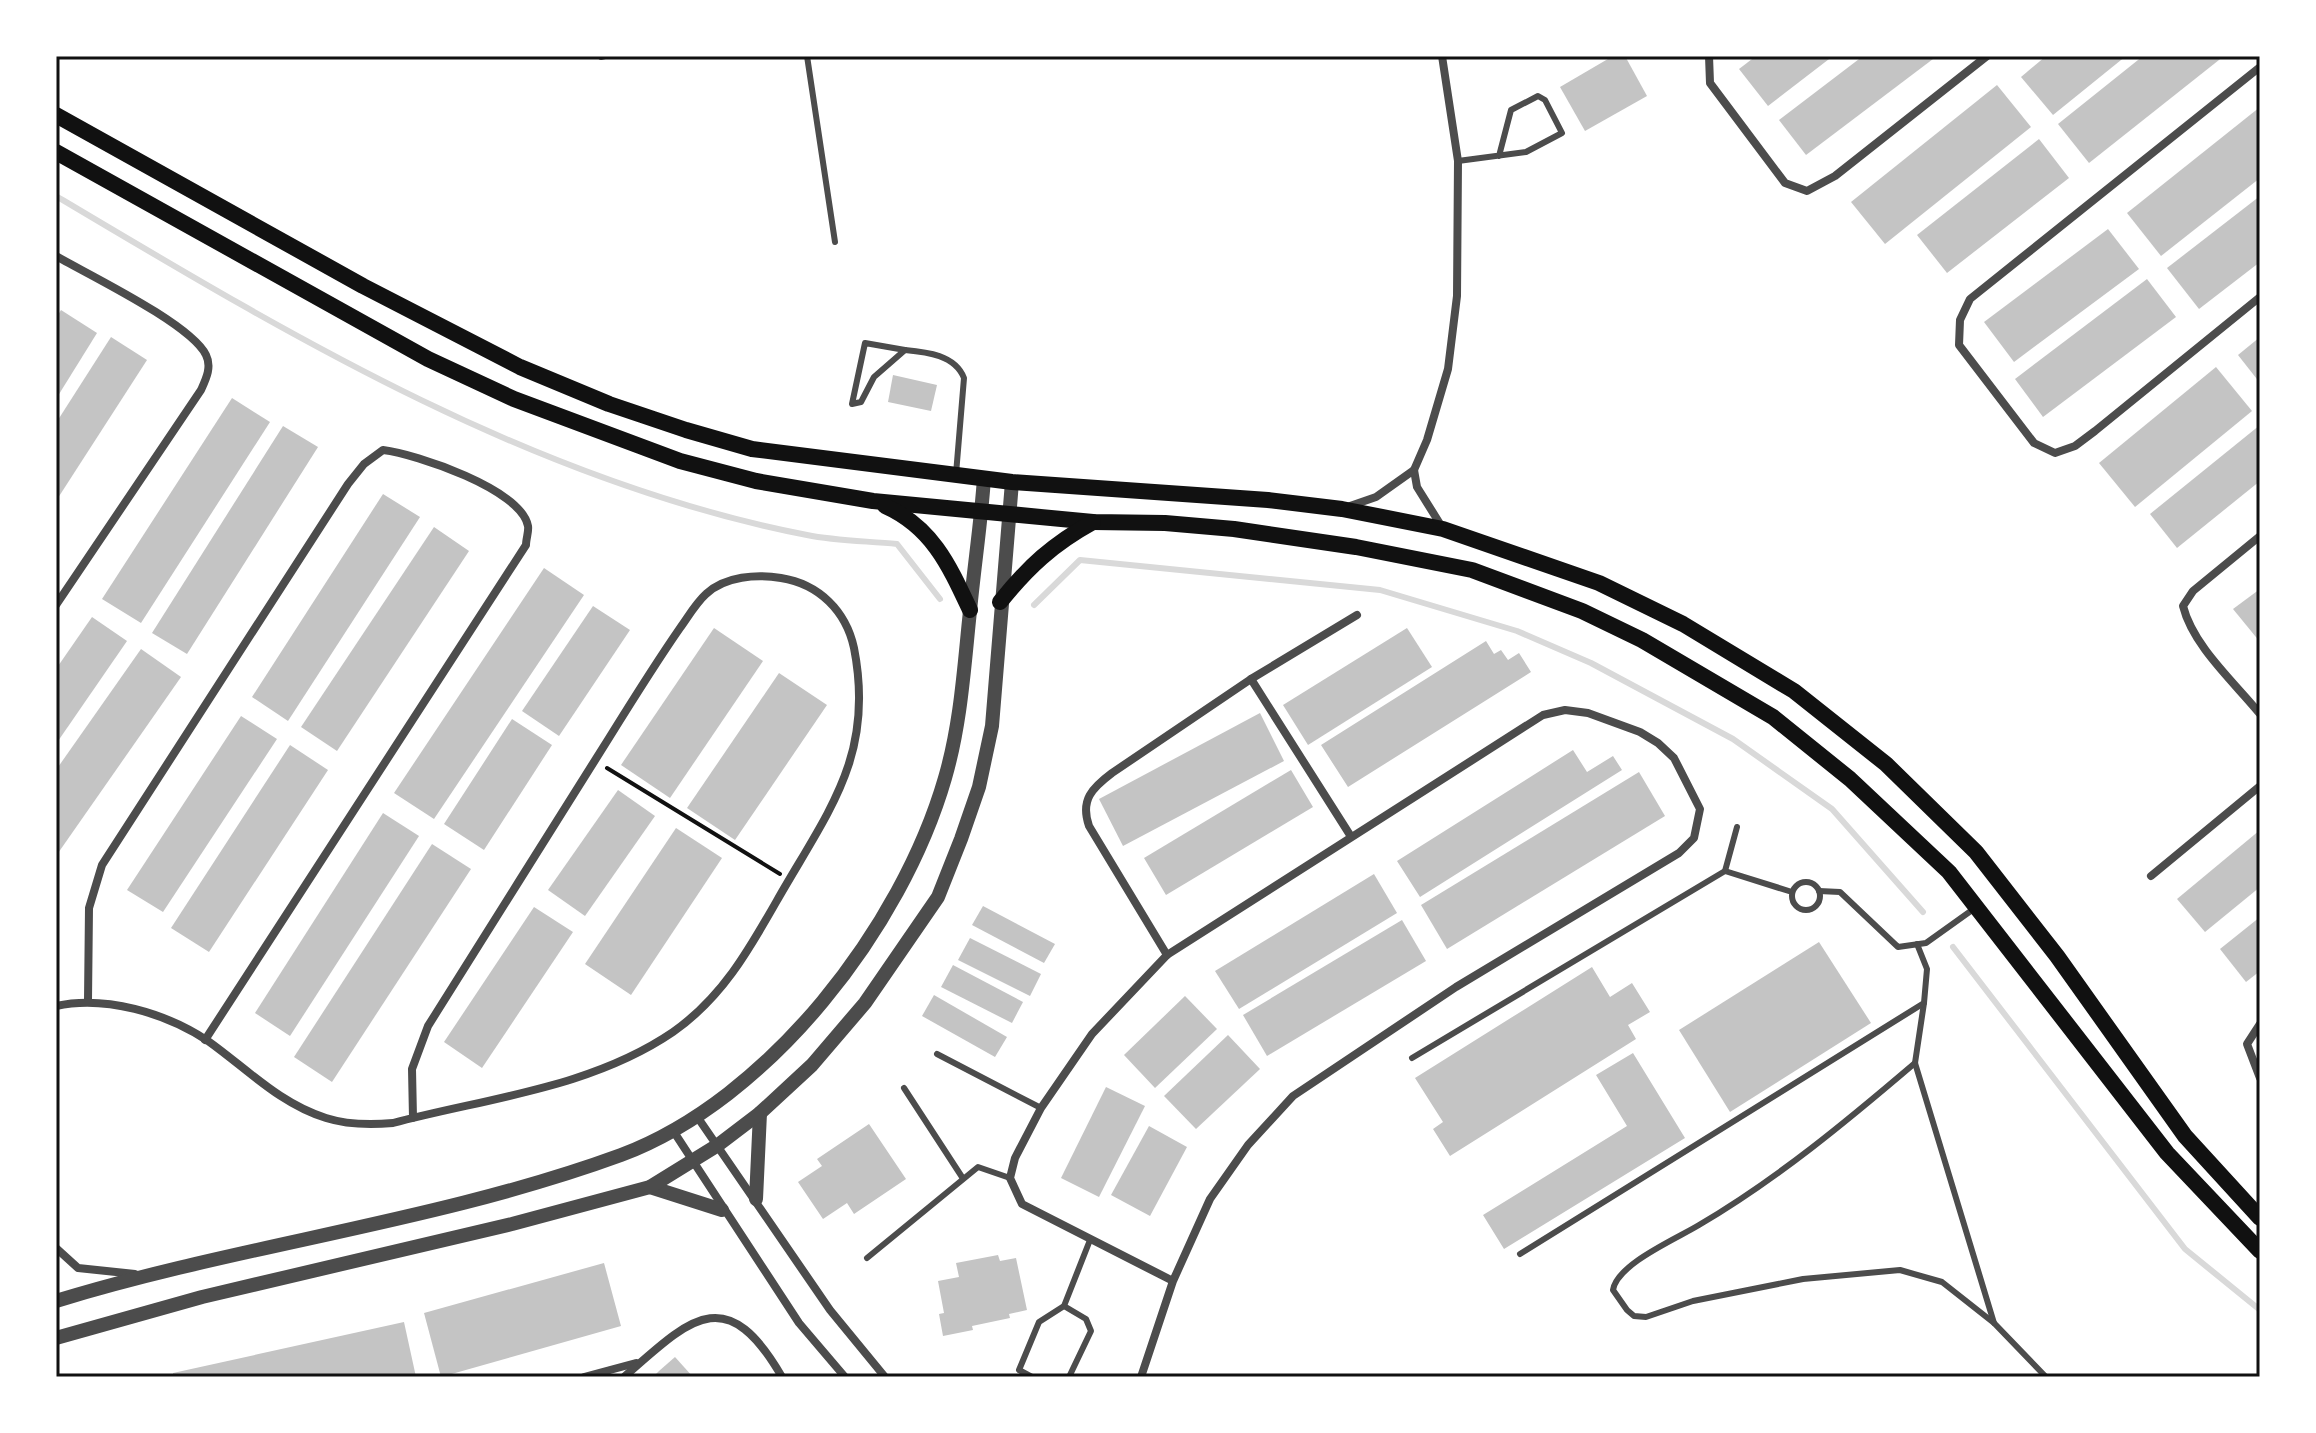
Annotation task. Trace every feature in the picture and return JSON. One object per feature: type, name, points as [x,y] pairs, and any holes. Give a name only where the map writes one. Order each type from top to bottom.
[{"type":"main road","points":[[56,115],[520,367],[609,404],[752,449],[1012,482],[1268,500],[1342,509],[1443,529],[1599,583],[1683,624],[1794,691],[1886,764],[1976,852],[2057,956],[2185,1136],[2260,1218]]},
{"type":"main road","points":[[56,152],[428,359],[514,399],[680,461],[756,481],[873,501],[1093,522],[1178,524],[1356,547],[1472,570],[1582,611],[1642,640],[1773,717],[1899,823],[1978,906],[2167,1153],[2260,1251]]},
{"type":"main road","points":[[873,501],[909,517],[928,535],[951,570],[970,610]]},
{"type":"main road","points":[[1000,602],[1046,551],[1093,522]]},
{"type":"street","points":[[1342,509],[1376,497],[1414,470],[1427,440],[1448,369],[1457,296],[1458,161],[1442,56]]},
{"type":"street","points":[[1708,57],[1710,83],[1785,183],[1807,191],[1835,176],[1987,56]]},
{"type":"street","points":[[2260,67],[1970,299],[1960,320],[1959,345],[2034,443],[2055,453],[2075,446],[2095,431],[2260,297]]},
{"type":"street","points":[[56,256],[187,333],[207,356],[208,373],[201,390],[56,605]]},
{"type":"street","points":[[88,1000],[89,908],[102,865],[348,484],[364,464],[383,450],[405,452],[461,474],[519,510],[528,525],[526,545],[205,1040]]},
{"type":"street","points":[[1414,470],[1417,487],[1443,529]]},
{"type":"street","points":[[56,1301],[143,1274],[461,1202],[624,1153],[696,1114],[760,1068],[806,1021],[868,942],[904,882],[946,775],[963,693],[984,478]]},
{"type":"street","points":[[56,1338],[202,1297],[512,1224],[650,1187],[718,1145],[760,1113],[812,1065],[865,1003],[938,897],[979,787],[992,726],[1012,482]]},
{"type":"street","points":[[2260,536],[2193,591],[2183,606],[2187,622],[2260,714]]},
{"type":"street","points":[[56,1006],[88,1000],[147,1013],[205,1040],[286,1099],[324,1117],[368,1125],[413,1118],[555,1084],[643,1051],[712,1001],[729,980],[828,820],[843,785],[858,728],[859,676],[848,628],[833,604],[803,584],[752,576],[724,582],[706,593],[654,665],[428,1026],[412,1069],[413,1118]]},
{"type":"street","points":[[1167,955],[1089,826],[1084,813],[1086,799],[1094,787],[1112,773],[1251,679],[1357,615]]},
{"type":"street","points":[[1251,679],[1350,835]]},
{"type":"street","points":[[1141,1377],[1173,1281],[1210,1199],[1248,1145],[1293,1096],[1456,987],[1679,853],[1694,838],[1700,809],[1674,758],[1658,743],[1640,732],[1588,713],[1565,710],[1543,715],[1350,835],[1167,955],[1092,1034],[1041,1108],[1015,1158],[1010,1178],[1022,1204],[1173,1281]]},
{"type":"street","points":[[2151,876],[2260,786]]},
{"type":"street","points":[[2259,1025],[2247,1044],[2260,1078]]},
{"type":"street","points":[[756,1199],[760,1113]]},
{"type":"street","points":[[696,1114],[830,1310],[885,1377]]},
{"type":"street","points":[[672,1129],[722,1210],[799,1323],[845,1377]]},
{"type":"street","points":[[650,1187],[722,1210]]},
{"type":"street","points":[[56,1248],[78,1268],[143,1274]]},
{"type":"street","points":[[624,1377],[684,1326],[703,1317],[721,1316],[737,1323],[754,1338],[782,1377]]},
{"type":"street","points":[[584,1377],[641,1362]]},
{"type":"lane","points":[[807,56],[835,242]]},
{"type":"lane","points":[[1458,161],[1499,156],[1526,152],[1562,133],[1545,100],[1538,96],[1511,110],[1499,156]]},
{"type":"lane","points":[[905,350],[874,377],[861,402],[852,404],[865,343],[905,350],[949,360],[960,367],[964,378],[956,474]]},
{"type":"lane","points":[[1412,1058],[1725,871],[1737,827]]},
{"type":"lane","points":[[1725,871],[1792,892]]},
{"type":"lane","points":[[1792,892],[1805,881],[1819,891],[1840,892],[1898,947],[1926,943],[1978,906]]},
{"type":"lane","points":[[1792,892],[1796,905],[1804,910],[1817,904],[1819,891]]},
{"type":"lane","points":[[1917,944],[1927,969],[1915,1063],[1994,1323]]},
{"type":"lane","points":[[1520,1254],[1924,1003]]},
{"type":"lane","points":[[937,1054],[1041,1108]]},
{"type":"lane","points":[[1915,1063],[1841,1125],[1704,1222],[1621,1271],[1613,1290],[1634,1316],[1646,1317],[1693,1301],[1803,1279],[1900,1270],[1942,1282],[1994,1323],[2046,1377]]},
{"type":"lane","points":[[904,1088],[962,1177]]},
{"type":"lane","points":[[867,1258],[962,1177],[978,1167],[1010,1178]]},
{"type":"lane","points":[[1032,1377],[1019,1370],[1039,1322],[1064,1306],[1090,1240]]},
{"type":"lane","points":[[1064,1306],[1086,1319],[1091,1331],[1069,1377]]},
{"type":"path","points":[[595,760],[789,880]]},
{"type":"building","points":[[1613,56],[1625,56],[1647,96],[1585,131],[1560,87]]},
{"type":"building","points":[[1756,56],[1833,56],[1768,106],[1739,69]]},
{"type":"building","points":[[1863,56],[1937,56],[1806,155],[1779,120]]},
{"type":"building","points":[[2046,56],[2126,56],[2053,115],[2021,77]]},
{"type":"building","points":[[2143,56],[2224,56],[2089,163],[2058,124]]},
{"type":"building","points":[[1997,85],[2031,127],[1885,244],[1851,202]]},
{"type":"building","points":[[2260,107],[2260,178],[2161,256],[2127,213]]},
{"type":"building","points":[[2039,139],[2069,178],[1947,273],[1917,235]]},
{"type":"building","points":[[2260,196],[2260,262],[2199,309],[2167,268]]},
{"type":"building","points":[[2108,229],[2139,269],[2014,362],[1984,322]]},
{"type":"building","points":[[2147,279],[2176,317],[2043,417],[2015,379]]},
{"type":"building","points":[[61,310],[97,333],[56,399],[56,318]]},
{"type":"building","points":[[111,337],[147,360],[56,501],[56,423]]},
{"type":"building","points":[[2260,337],[2260,383],[2238,355]]},
{"type":"building","points":[[2216,367],[2252,411],[2135,507],[2099,463]]},
{"type":"building","points":[[893,375],[937,385],[931,411],[888,402]]},
{"type":"building","points":[[232,398],[270,422],[141,623],[102,599]]},
{"type":"building","points":[[2260,425],[2260,481],[2177,548],[2150,514]]},
{"type":"building","points":[[283,426],[318,447],[187,654],[152,633]]},
{"type":"building","points":[[383,494],[420,517],[288,721],[252,697]]},
{"type":"building","points":[[434,527],[469,551],[337,751],[301,727]]},
{"type":"building","points":[[544,568],[584,595],[434,819],[394,793]]},
{"type":"building","points":[[2260,589],[2260,642],[2233,609]]},
{"type":"building","points":[[593,606],[630,630],[559,736],[522,711]]},
{"type":"building","points":[[92,617],[127,641],[56,744],[56,669]]},
{"type":"building","points":[[714,628],[763,661],[670,798],[621,765]]},
{"type":"building","points":[[1407,628],[1432,667],[1308,745],[1283,705]]},
{"type":"building","points":[[1486,641],[1494,654],[1501,650],[1508,660],[1519,653],[1531,672],[1348,787],[1321,745]]},
{"type":"building","points":[[141,649],[181,677],[56,856],[56,770]]},
{"type":"building","points":[[779,673],[827,705],[735,840],[687,808]]},
{"type":"building","points":[[1260,713],[1284,761],[1123,846],[1099,799]]},
{"type":"building","points":[[241,716],[277,739],[163,912],[127,890]]},
{"type":"building","points":[[512,719],[552,745],[484,850],[444,824]]},
{"type":"building","points":[[290,745],[328,770],[209,952],[171,928]]},
{"type":"building","points":[[1573,750],[1587,772],[1613,756],[1622,770],[1420,897],[1397,861]]},
{"type":"building","points":[[1291,770],[1313,807],[1166,895],[1144,858]]},
{"type":"building","points":[[1639,772],[1665,816],[1447,949],[1421,905]]},
{"type":"building","points":[[618,790],[655,816],[585,916],[548,890]]},
{"type":"building","points":[[383,813],[419,836],[290,1036],[255,1013]]},
{"type":"building","points":[[676,828],[722,858],[631,995],[585,964]]},
{"type":"building","points":[[2260,830],[2260,887],[2205,932],[2177,899]]},
{"type":"building","points":[[432,844],[471,869],[332,1082],[294,1057]]},
{"type":"building","points":[[1374,874],[1397,913],[1239,1009],[1215,971]]},
{"type":"building","points":[[983,906],[1055,944],[1044,963],[972,925]]},
{"type":"building","points":[[534,907],[573,932],[482,1068],[444,1042]]},
{"type":"building","points":[[2260,917],[2260,971],[2246,982],[2220,949]]},
{"type":"building","points":[[1402,920],[1426,961],[1267,1056],[1243,1015]]},
{"type":"building","points":[[970,938],[1041,974],[1030,996],[958,960]]},
{"type":"building","points":[[1819,942],[1871,1023],[1730,1112],[1679,1030]]},
{"type":"building","points":[[953,965],[1023,1002],[1012,1023],[941,987]]},
{"type":"building","points":[[1592,967],[1610,997],[1632,983],[1650,1012],[1628,1025],[1636,1039],[1450,1156],[1433,1129],[1443,1122],[1415,1078]]},
{"type":"building","points":[[934,995],[1007,1037],[995,1057],[922,1016]]},
{"type":"building","points":[[1185,996],[1217,1029],[1155,1088],[1124,1055]]},
{"type":"building","points":[[1228,1035],[1260,1069],[1196,1129],[1164,1096]]},
{"type":"building","points":[[1633,1053],[1685,1138],[1504,1249],[1483,1215],[1627,1126],[1596,1075]]},
{"type":"building","points":[[1106,1087],[1145,1106],[1099,1197],[1061,1178]]},
{"type":"building","points":[[869,1124],[906,1179],[854,1214],[847,1203],[823,1219],[798,1182],[822,1166],[817,1159]]},
{"type":"building","points":[[1149,1126],[1187,1147],[1150,1216],[1111,1195]]},
{"type":"building","points":[[998,1255],[1000,1261],[1016,1258],[1027,1310],[1009,1314],[1010,1318],[972,1326],[973,1330],[943,1336],[939,1314],[944,1313],[938,1281],[959,1277],[956,1263]]},
{"type":"building","points":[[604,1263],[621,1326],[441,1377],[424,1313]]},
{"type":"building","points":[[404,1322],[416,1377],[173,1377],[173,1373]]},
{"type":"building","points":[[675,1357],[693,1377],[653,1377],[659,1371]]},
{"type":"waterway","points":[[56,196],[325,351],[511,441],[608,479],[706,511],[818,537],[897,544],[940,599]]},
{"type":"waterway","points":[[1034,605],[1080,560],[1380,590],[1517,631],[1591,663],[1733,739],[1832,809],[1923,912]]},
{"type":"waterway","points":[[1953,947],[2185,1249],[2260,1310]]}]
